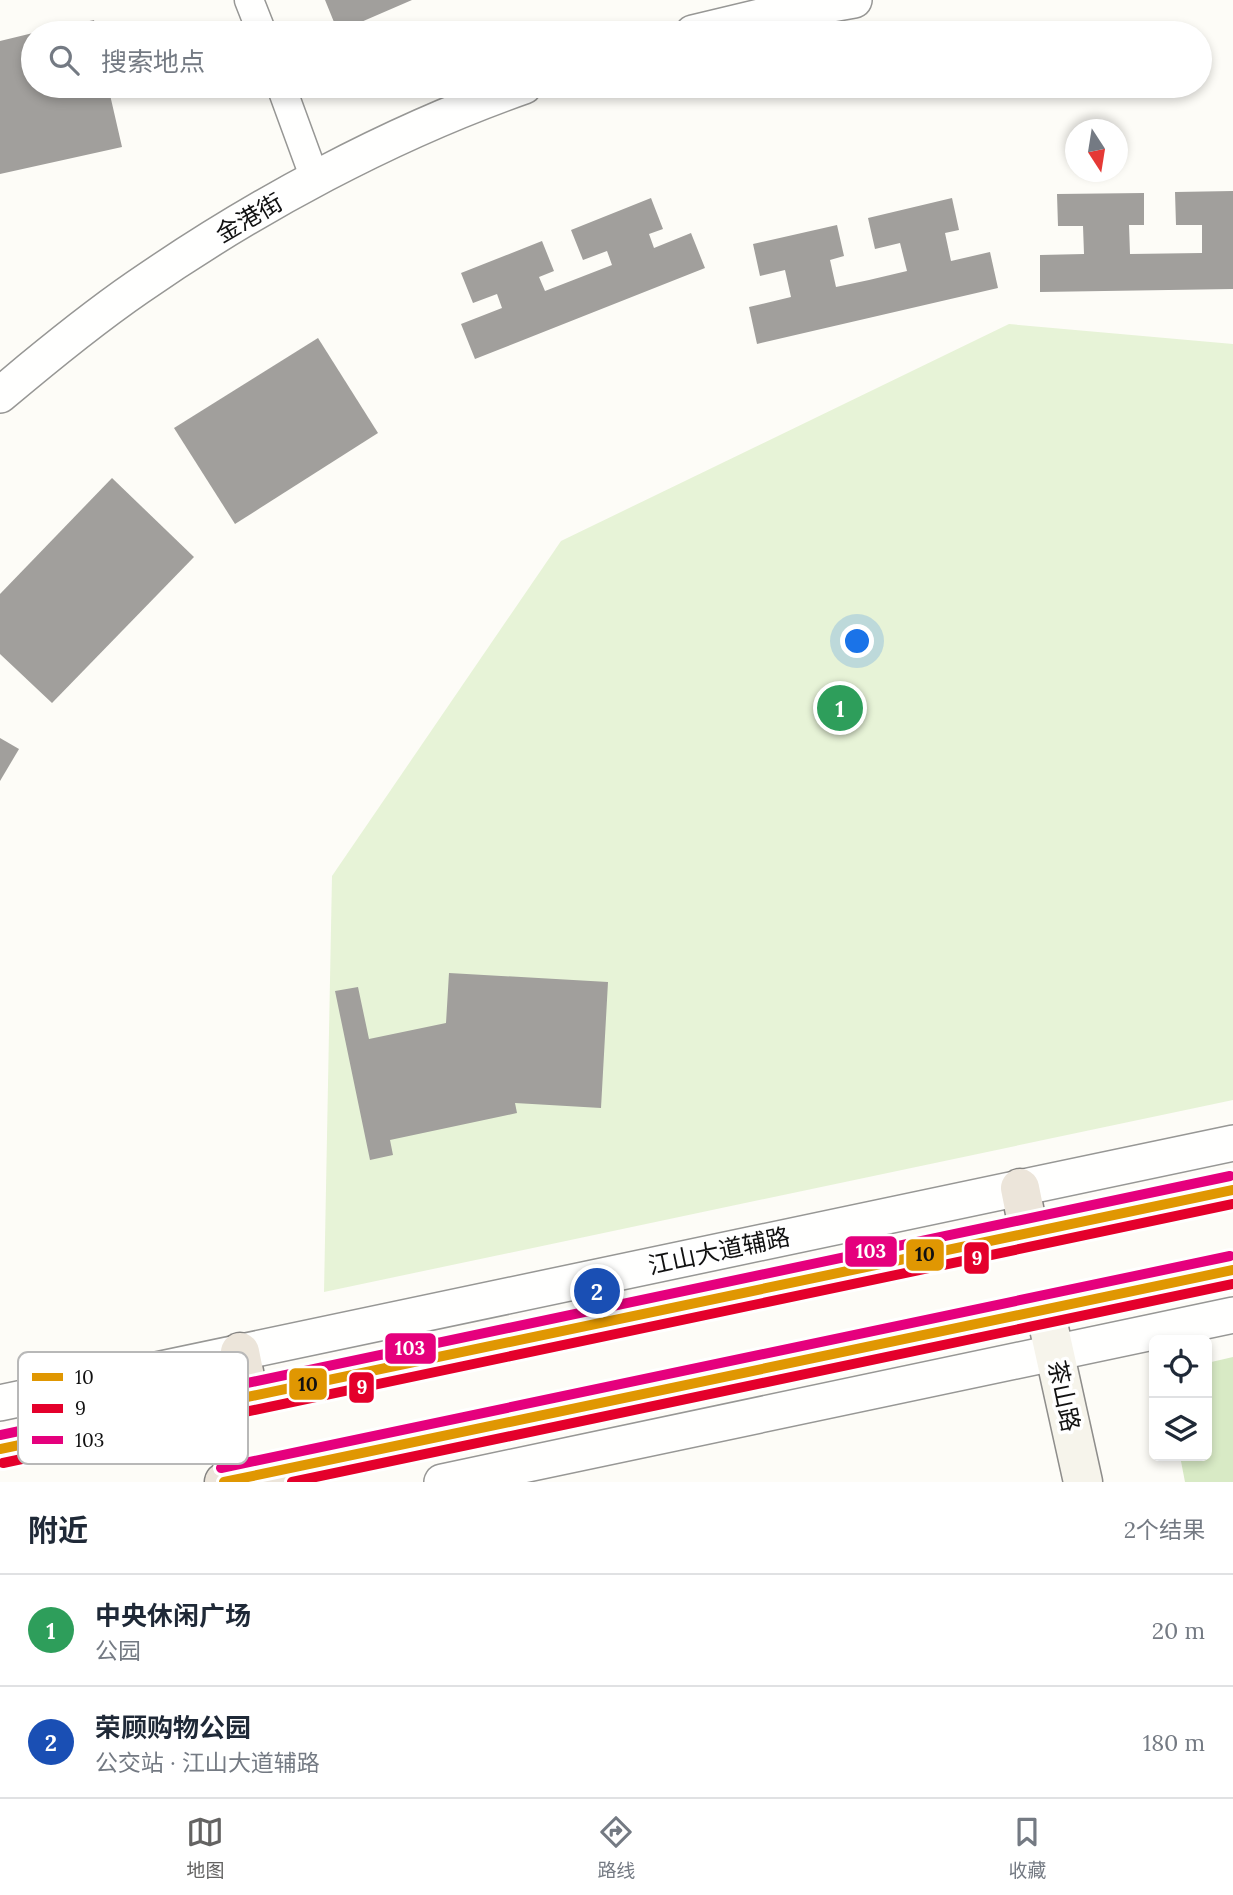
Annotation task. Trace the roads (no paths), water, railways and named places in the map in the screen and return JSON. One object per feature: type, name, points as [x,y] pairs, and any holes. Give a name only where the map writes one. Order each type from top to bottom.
[{"type":"highway","points":[[1020,1188],[1029,1233]]},
{"type":"highway","points":[[248,1392],[249,1397],[1233,1190]]},
{"type":"highway","points":[[224,1482],[266,1478],[1233,1270]]},
{"type":"highway","points":[[0,1449],[18,1445]]},
{"type":"main road","name":"茶山路","points":[[1045,1310],[1083,1482]]},
{"type":"street","points":[[249,0],[257,21]]},
{"type":"street","points":[[743,21],[854,0]]},
{"type":"street","points":[[286,98],[316,179]]},
{"type":"street","name":"金港街","points":[[0,395],[56,348],[138,287],[221,233],[316,179],[414,131],[495,98]]},
{"type":"street","name":"江山大道辅路","points":[[240,1352],[1233,1143]]},
{"type":"street","points":[[442,1482],[1233,1315]]},
{"type":"street","name":"江山大道辅路","points":[[0,1403],[18,1399]]},
{"type":"place","name":"中央休闲广场","points":[[840,708]]},
{"type":"place","name":"荣顾购物公园","points":[[597,1291]]}]
